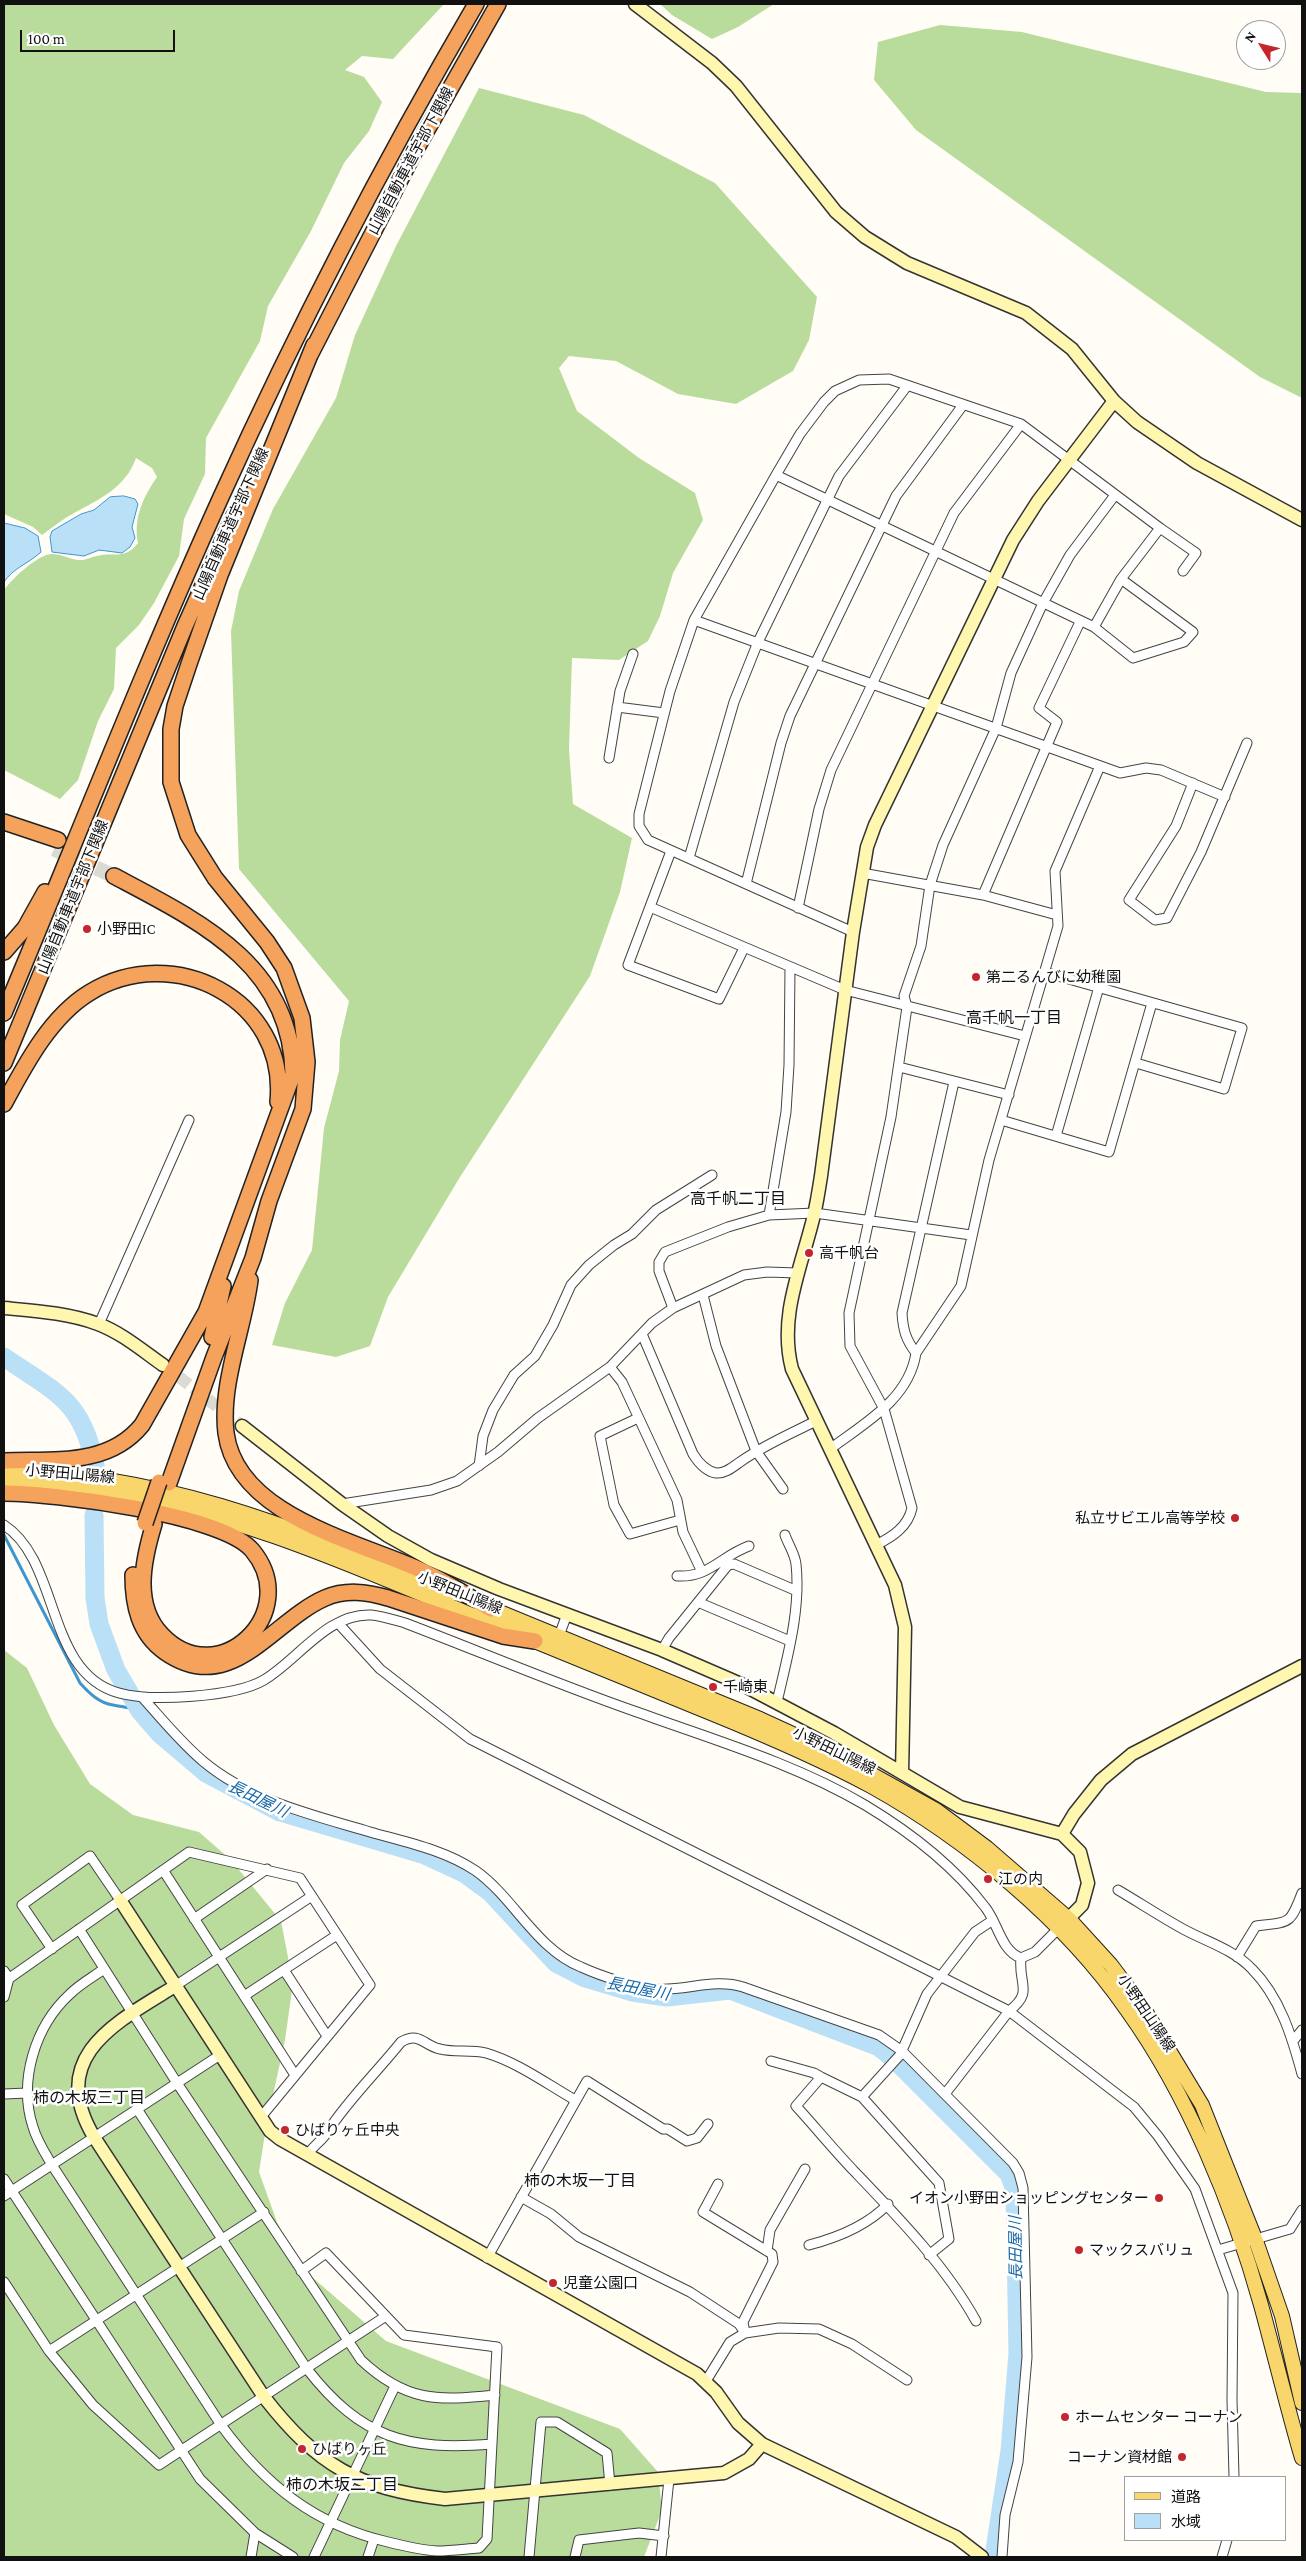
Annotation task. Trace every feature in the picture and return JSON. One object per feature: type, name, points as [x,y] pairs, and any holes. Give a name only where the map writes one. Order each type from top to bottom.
[{"type":"highway","name":"山陽自動車道宇部下関線","points":[[4,1013],[222,496],[296,340],[362,210],[476,4]]},
{"type":"highway","name":"山陽自動車道宇部下関線","points":[[4,1063],[184,626],[247,486],[314,346],[415,151],[498,4]]},
{"type":"highway","points":[[164,1482],[253,1258],[269,1201],[303,1109],[305,1092],[305,1033],[300,1011],[284,968],[267,942],[215,878],[188,835],[171,782],[170,747],[175,706],[220,575],[314,346]]},
{"type":"highway","points":[[4,952],[24,928],[40,902],[94,798]]},
{"type":"highway","points":[[4,822],[56,845],[4,832]]},
{"type":"highway","points":[[4,1461],[97,1456],[129,1440],[150,1414],[206,1312],[289,1089],[293,1060],[285,1021],[267,985],[246,960],[209,930],[116,871],[152,884],[226,932],[246,948],[278,984],[300,1035],[301,1055],[300,1105],[285,1155]]},
{"type":"highway","points":[[4,1104],[44,1040],[65,1013],[86,995],[101,986],[123,978],[146,973],[172,974],[199,980],[219,989],[243,1007],[258,1024],[276,1059],[280,1080],[276,1122]]},
{"type":"highway","points":[[232,1241],[215,1329],[133,1574],[135,1608],[142,1627],[151,1639],[160,1649],[182,1661],[203,1666],[233,1660],[261,1644],[311,1605],[325,1598],[350,1592],[372,1593],[503,1636],[535,1641]]},
{"type":"highway","points":[[253,1258],[245,1311],[226,1406],[226,1434],[232,1454],[241,1470],[265,1498],[302,1522],[425,1572],[491,1609]]},
{"type":"highway","points":[[4,1493],[71,1497],[186,1521],[233,1536],[254,1554],[262,1567],[268,1587],[265,1614],[248,1639],[226,1652],[203,1655],[176,1647],[158,1631],[145,1604],[143,1582],[144,1560],[150,1524]]},
{"type":"main road","name":"小野田山陽線","points":[[4,1472],[102,1479],[196,1497],[267,1519],[760,1719],[830,1750],[936,1810],[988,1848],[1064,1923],[1129,2011],[1157,2057],[1209,2160],[1282,2316],[1302,2403]]},
{"type":"main road","name":"小野田山陽線","points":[[4,1485],[99,1490],[194,1510],[298,1545],[758,1732],[870,1786],[951,1838],[1064,1923]]},
{"type":"main road","name":"小野田山陽線","points":[[1249,2243],[1260,2302],[1302,2458]]},
{"type":"street","points":[[635,4],[712,63],[736,86],[836,212],[850,225],[884,250],[907,263],[1026,313],[1072,349],[1114,401],[1137,422],[1197,463],[1302,520]]},
{"type":"street","points":[[853,932],[648,840],[639,826],[639,814],[664,713],[694,620],[800,434],[824,402],[835,391],[847,384],[874,378],[889,379],[1021,424],[1114,495],[1196,553],[1183,571]]},
{"type":"street","points":[[689,858],[734,702],[758,642],[826,499],[840,476],[907,386]]},
{"type":"street","points":[[902,1773],[904,1627],[895,1585],[792,1369],[788,1353],[787,1315],[814,1213],[853,932],[867,847],[875,825],[932,705],[1013,540],[1038,501],[1114,401]]},
{"type":"street","points":[[746,884],[780,743],[790,716],[896,496],[964,404]]},
{"type":"street","points":[[798,908],[819,809],[831,770],[954,513],[1021,424]]},
{"type":"street","points":[[776,475],[1080,622],[1094,627],[1134,658],[1184,642],[1193,632],[1121,579]]},
{"type":"street","points":[[876,1546],[910,1519],[912,1508],[884,1409],[850,1346],[848,1331],[849,1313],[891,1117],[907,1007],[904,996],[921,946],[930,885],[943,845],[996,728],[1011,673],[1043,603],[1070,555],[1114,495]]},
{"type":"street","points":[[1094,627],[1121,579],[1160,528]]},
{"type":"street","points":[[694,620],[1120,773],[1146,768],[1161,770],[1225,797]]},
{"type":"street","points":[[983,895],[1048,747],[1057,722],[1039,708],[1080,622]]},
{"type":"street","points":[[609,758],[617,707],[633,654]]},
{"type":"street","points":[[617,707],[664,713]]},
{"type":"street","points":[[1193,784],[1176,826],[1129,900],[1155,920],[1167,918],[1201,852],[1247,743]]},
{"type":"street","points":[[830,1449],[884,1409],[907,1380],[914,1366],[916,1353],[961,1286],[971,1235],[1008,1094],[1058,926],[1055,871],[1100,766]]},
{"type":"street","points":[[671,851],[628,965],[719,999],[744,948]]},
{"type":"street","points":[[862,873],[983,895],[1057,915]]},
{"type":"street","points":[[650,907],[845,990],[1025,1036]]},
{"type":"street","points":[[769,1215],[786,1112],[789,1065],[790,967]]},
{"type":"street","points":[[1044,972],[1242,1028],[1224,1088],[1136,1062]]},
{"type":"street","points":[[1056,1136],[1099,987]]},
{"type":"street","points":[[1001,1120],[1109,1152],[1152,1003]]},
{"type":"street","points":[[898,1067],[1008,1094]]},
{"type":"street","points":[[916,1353],[907,1341],[903,1329],[902,1313],[954,1082]]},
{"type":"street","points":[[99,1324],[189,1120]]},
{"type":"street","points":[[479,1466],[483,1436],[493,1410],[514,1376],[535,1356],[553,1325],[571,1285],[589,1265],[614,1245],[632,1234],[656,1210],[712,1175]]},
{"type":"street","points":[[674,1308],[659,1271],[659,1262],[665,1252],[728,1227],[769,1215],[814,1213],[971,1235]]},
{"type":"street","points":[[342,1504],[431,1490],[457,1481],[479,1466],[538,1418],[610,1367],[652,1323],[674,1308],[744,1276],[767,1272],[798,1273]]},
{"type":"street","points":[[703,1295],[716,1346],[756,1451],[783,1489]]},
{"type":"street","points":[[4,1308],[65,1315],[99,1324],[120,1335],[164,1365]]},
{"type":"street","points":[[642,1334],[698,1462],[708,1471],[717,1473],[728,1470],[756,1451],[816,1421]]},
{"type":"street","points":[[610,1367],[622,1382],[677,1500],[683,1532],[702,1572]]},
{"type":"street","points":[[638,1418],[600,1436],[614,1505],[630,1534],[680,1520]]},
{"type":"street","points":[[4,1525],[15,1533],[28,1550],[76,1662],[103,1687],[119,1693],[142,1696],[214,1695],[251,1687],[284,1666],[316,1637],[338,1623],[370,1615],[404,1623],[563,1686],[817,1780],[865,1805],[925,1847],[962,1880],[986,1908],[1007,1948],[1014,1955],[1021,1958],[1034,1952],[1082,1905],[1087,1892],[1087,1874],[1080,1852],[1062,1834],[960,1806],[777,1702],[662,1650],[499,1589],[431,1560],[388,1536],[342,1504],[242,1426]]},
{"type":"street","points":[[777,1702],[790,1641],[797,1591],[796,1562],[785,1535]]},
{"type":"street","points":[[677,1576],[692,1577],[715,1567],[735,1551],[749,1546]]},
{"type":"street","points":[[662,1650],[669,1638],[700,1603],[728,1565],[734,1564],[797,1591]]},
{"type":"street","points":[[700,1603],[790,1641]]},
{"type":"street","points":[[559,1636],[567,1614]]},
{"type":"street","points":[[338,1623],[380,1669],[470,1739],[1009,2011],[1076,2060],[1134,2107],[1158,2136],[1195,2189],[1233,2292],[1232,2400],[1234,2476]]},
{"type":"street","points":[[1062,1834],[1074,1814],[1102,1780],[1132,1754],[1302,1666]]},
{"type":"street","points":[[142,1696],[175,1734],[205,1763],[233,1782],[286,1806],[430,1850],[476,1872],[557,1954],[581,1968],[655,1989],[733,1984],[880,2035],[945,2094],[1013,2163],[1019,2173],[1023,2188],[1026,2357],[1018,2462],[1005,2515],[1002,2557]]},
{"type":"street","points":[[4,1998],[5,1977],[52,1949],[189,1852],[300,1878],[370,1985],[261,2117]]},
{"type":"street","points":[[52,1949],[22,1904],[90,1856],[261,2117],[280,2140],[308,2154],[487,2258],[685,2366],[706,2381],[738,2423],[762,2444],[956,2537],[982,2557]]},
{"type":"street","points":[[163,1870],[295,2075]]},
{"type":"street","points":[[194,1919],[267,1870]]},
{"type":"street","points":[[1118,1890],[1184,1929],[1237,1957],[1261,1980],[1279,2009],[1293,2040],[1302,2074]]},
{"type":"street","points":[[1237,1957],[1256,1926],[1285,1922],[1293,1917],[1302,1893]]},
{"type":"street","points":[[312,1896],[132,2013],[100,2037],[92,2046],[82,2068],[79,2090],[81,2110],[94,2137],[264,2397],[301,2441],[319,2456],[354,2476],[373,2485],[413,2495],[445,2499],[724,2473],[749,2459],[762,2444]]},
{"type":"street","points":[[862,2097],[901,2053],[928,1994],[976,1932],[993,1920]]},
{"type":"street","points":[[79,1929],[177,2083],[264,2212],[301,2271],[348,2342],[368,2366],[395,2386],[432,2398],[495,2395]]},
{"type":"street","points":[[244,1996],[337,1935]]},
{"type":"street","points":[[945,2094],[1009,2011],[1020,2003],[1024,1996],[1020,1974],[1021,1958]]},
{"type":"street","points":[[104,1969],[70,1993],[44,2025],[32,2057],[28,2093],[32,2126],[52,2165],[136,2295],[241,2453],[273,2485],[330,2523],[374,2539],[436,2551],[479,2548],[487,2539],[497,2347],[404,2335],[326,2253],[301,2271]]},
{"type":"street","points":[[284,1970],[327,2036]]},
{"type":"street","points":[[1293,2040],[1302,2030]]},
{"type":"street","points":[[308,2154],[315,2143],[328,2133],[338,2115],[361,2091],[401,2042],[408,2038],[424,2040],[440,2050],[473,2051],[500,2058],[575,2100]]},
{"type":"street","points":[[7,2194],[220,2055]]},
{"type":"street","points":[[770,2061],[814,2073],[862,2097],[939,2183],[948,2239],[929,2255]]},
{"type":"street","points":[[820,2077],[796,2106],[854,2171],[888,2204],[964,2299],[976,2321]]},
{"type":"street","points":[[487,2258],[587,2081],[663,2129],[668,2129],[687,2140],[697,2138],[708,2124]]},
{"type":"street","points":[[4,2094],[28,2093]]},
{"type":"street","points":[[137,2109],[307,2369],[334,2401],[375,2430],[408,2442],[441,2448],[492,2444]]},
{"type":"street","points":[[768,2251],[770,2230],[805,2168]]},
{"type":"street","points":[[4,2179],[7,2194],[96,2322],[200,2479],[255,2533],[293,2557]]},
{"type":"street","points":[[718,2184],[703,2212],[772,2254],[773,2262],[743,2322],[745,2333]]},
{"type":"street","points":[[521,2197],[551,2214],[579,2237],[690,2292],[739,2324],[745,2333]]},
{"type":"street","points":[[809,2245],[835,2238],[880,2212],[888,2204]]},
{"type":"street","points":[[1218,2250],[1249,2243],[1290,2229],[1302,2210]]},
{"type":"street","points":[[49,2351],[264,2212]]},
{"type":"street","points":[[4,2282],[49,2351],[93,2405],[159,2465],[386,2316]]},
{"type":"street","points":[[706,2381],[730,2342],[745,2333],[778,2328],[819,2329],[852,2344],[907,2380]]},
{"type":"street","points":[[314,2557],[395,2386]]},
{"type":"street","points":[[529,2557],[541,2422],[557,2422],[607,2453],[610,2485]]},
{"type":"street","points":[[661,2557],[669,2479]]},
{"type":"street","points":[[251,2557],[255,2533]]},
{"type":"street","points":[[576,2557],[579,2540],[639,2533],[664,2536]]},
{"type":"street","points":[[368,2557],[374,2539]]},
{"type":"street","points":[[1222,2557],[1227,2541]]},
{"type":"green space","points":[[4,4],[444,4],[393,59],[362,56],[345,70],[364,77],[382,102],[369,131],[344,163],[311,231],[268,306],[260,341],[206,438],[205,474],[184,519],[179,556],[154,603],[139,625],[116,648],[114,689],[98,721],[78,780],[60,799],[4,770],[4,590],[33,562],[46,555],[55,554],[80,560],[95,556],[124,554],[133,549],[138,543],[137,525],[140,508],[147,492],[157,477],[152,468],[136,458],[126,477],[111,491],[42,535],[33,527],[4,514]]},
{"type":"green space","points":[[660,4],[774,4],[738,27],[712,39],[672,15]]},
{"type":"green space","points":[[940,25],[1022,32],[1266,92],[1302,93],[1302,398],[1260,377],[916,130],[874,80],[878,42]]},
{"type":"green space","points":[[479,88],[584,115],[715,183],[817,297],[809,340],[793,371],[736,404],[678,394],[616,361],[569,356],[559,368],[577,411],[639,458],[695,493],[703,520],[673,573],[660,616],[648,641],[619,660],[572,658],[569,749],[573,804],[632,838],[620,892],[590,976],[460,1177],[388,1297],[370,1346],[336,1357],[272,1345],[285,1303],[312,1250],[324,1128],[339,1071],[340,1040],[349,1001],[239,869],[231,631],[239,591],[273,509],[336,398],[355,335],[396,246]]},
{"type":"green space","points":[[4,1650],[27,1668],[54,1725],[90,1784],[133,1815],[199,1832],[231,1860],[281,1921],[293,1983],[285,2040],[266,2127],[259,2172],[277,2222],[298,2265],[386,2341],[620,2429],[658,2472],[662,2510],[644,2557],[4,2557]]},
{"type":"water","points":[[124,496],[135,499],[138,504],[132,527],[135,538],[130,547],[122,553],[99,550],[84,556],[52,552],[50,537],[52,531],[81,514],[94,510],[110,497]]},
{"type":"water","points":[[4,523],[25,528],[38,536],[41,552],[12,573],[4,582]]},
{"type":"waterway","name":"長田屋川","points":[[4,1357],[54,1391],[76,1414],[91,1448],[96,1471]]},
{"type":"waterway","name":"長田屋川","points":[[94,1515],[95,1598],[99,1624],[116,1670],[140,1711],[160,1734],[206,1773],[280,1812],[425,1855],[464,1873],[490,1892],[556,1963],[585,1978],[632,1992],[667,1997],[730,1990],[879,2047],[894,2059],[1009,2174],[1015,2190],[1018,2353],[1010,2451],[994,2557]]},
{"type":"waterway","points":[[4,1535],[80,1683],[103,1702],[140,1711]]},
{"type":"tunnel","points":[[54,849],[114,876]]},
{"type":"tunnel","points":[[165,1366],[242,1426]]},
{"type":"place","name":"小野田IC","points":[[87,929]]},
{"type":"place","name":"第二るんびに幼稚園","points":[[976,977]]},
{"type":"place","name":"高千帆台","points":[[809,1253]]},
{"type":"place","name":"私立サビエル高等学校","points":[[1235,1518]]},
{"type":"place","name":"千崎東","points":[[713,1687]]},
{"type":"place","name":"江の内","points":[[988,1879]]},
{"type":"place","name":"ひばりヶ丘中央","points":[[285,2130]]},
{"type":"place","name":"イオン小野田ショッピングセンター","points":[[1159,2198]]},
{"type":"place","name":"マックスバリュ","points":[[1079,2250]]},
{"type":"place","name":"児童公園口","points":[[553,2283]]},
{"type":"place","name":"ホームセンター コーナン","points":[[1065,2417]]},
{"type":"place","name":"ひばりヶ丘","points":[[302,2449]]},
{"type":"place","name":"コーナン資材館","points":[[1182,2457]]},
{"type":"district","name":"高千帆一丁目","points":[[1014,1018]]},
{"type":"district","name":"高千帆二丁目","points":[[738,1199]]},
{"type":"district","name":"柿の木坂三丁目","points":[[89,2098]]},
{"type":"district","name":"柿の木坂一丁目","points":[[580,2181]]},
{"type":"district","name":"柿の木坂二丁目","points":[[342,2485]]}]
